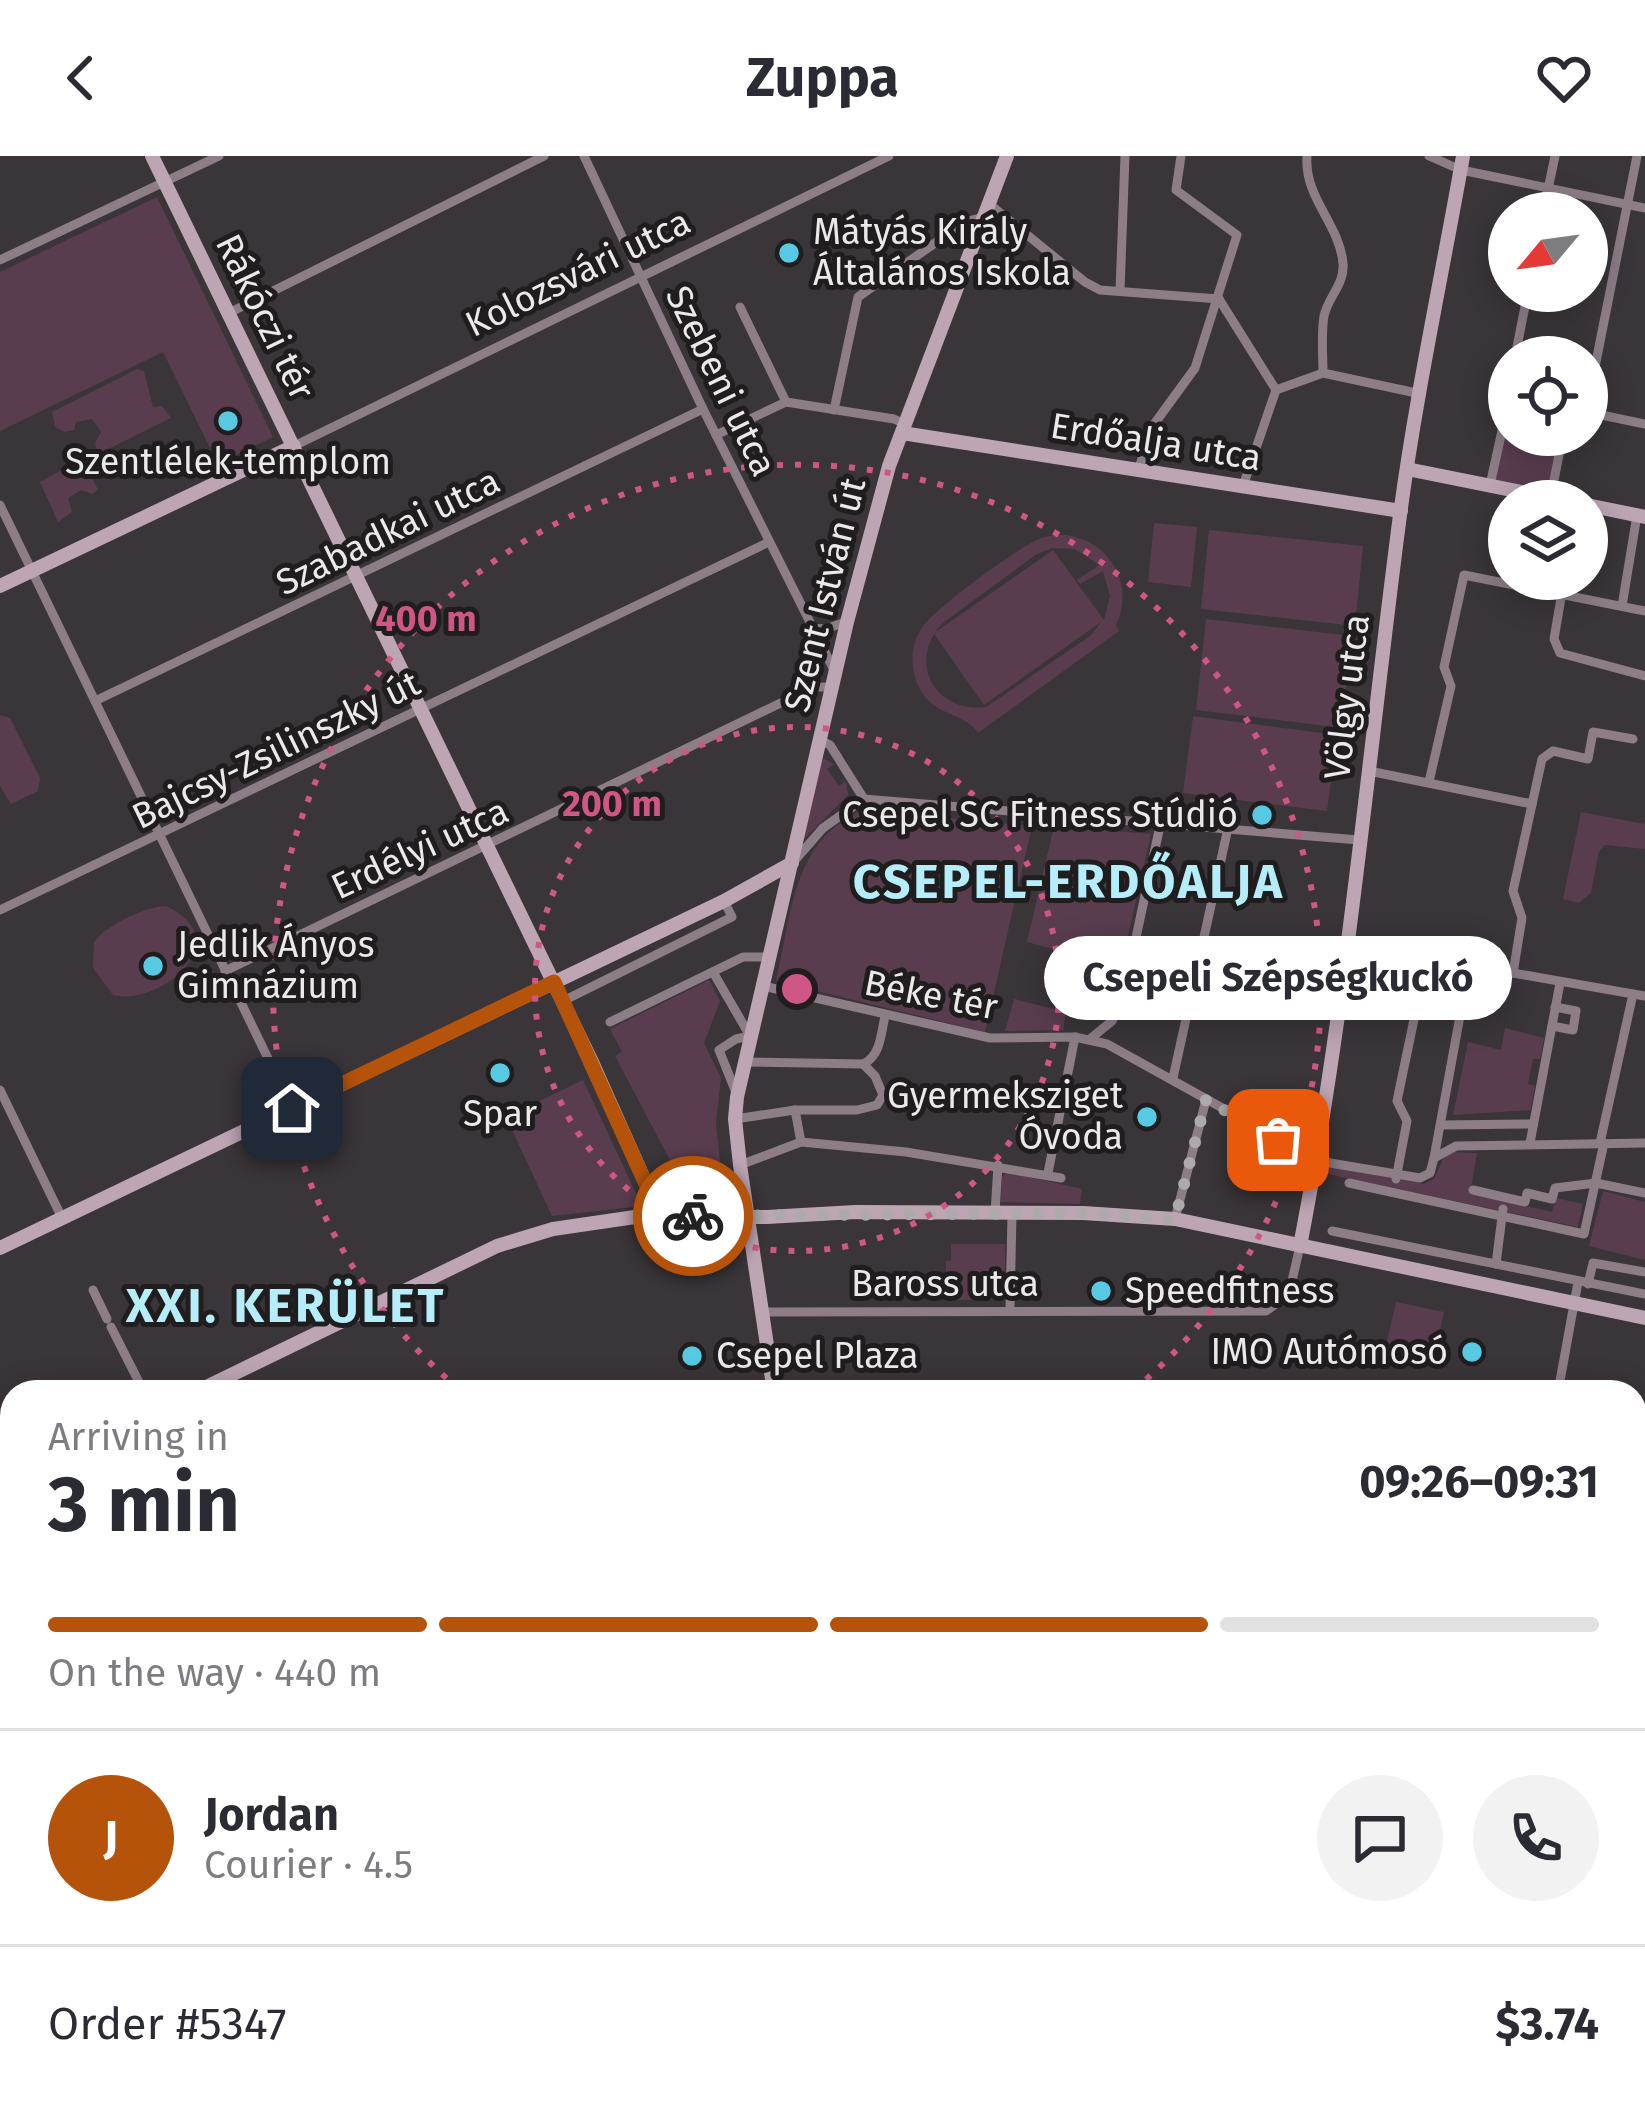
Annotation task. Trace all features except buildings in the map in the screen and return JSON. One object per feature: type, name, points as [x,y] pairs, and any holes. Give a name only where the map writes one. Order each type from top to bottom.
[{"type":"street","name":"Rákóczi tér","points":[[32,571],[294,446],[152,156]]},
{"type":"street","points":[[0,260],[219,156]]},
{"type":"street","points":[[230,314],[544,156]]},
{"type":"street","name":"Szebeni utca","points":[[584,156],[833,679]]},
{"type":"street","name":"Kolozsvári utca","points":[[294,446],[889,156]]},
{"type":"street","name":"Szent István út","points":[[772,1380],[740,1165],[737,1097],[847,622],[903,429],[1006,156]]},
{"type":"street","points":[[1120,291],[1125,156]]},
{"type":"street","points":[[1139,468],[1152,427],[1195,368],[1237,235],[1176,190],[1181,156]]},
{"type":"street","points":[[1307,156],[1308,183],[1342,252],[1344,271],[1324,314],[1323,373]]},
{"type":"street","points":[[1429,156],[1645,208]]},
{"type":"street","points":[[1547,192],[1555,156]]},
{"type":"street","points":[[1601,336],[1637,156]]},
{"type":"street","name":"Völgy utca","points":[[1300,1246],[1318,1161],[1407,469],[1462,163]]},
{"type":"street","points":[[834,410],[858,297],[985,210],[1100,290],[1219,299]]},
{"type":"street","points":[[1219,299],[1276,390]]},
{"type":"street","points":[[740,307],[786,402]]},
{"type":"street","points":[[1276,390],[1323,373],[1421,394]]},
{"type":"street","points":[[1243,487],[1276,390]]},
{"type":"street","points":[[716,436],[786,402],[903,429]]},
{"type":"street","name":"Szabadkai utca","points":[[95,701],[703,409]]},
{"type":"street","points":[[1608,415],[1645,424]]},
{"type":"street","name":"Erdőalja utca","points":[[903,429],[1401,511]]},
{"type":"street","points":[[294,446],[554,982],[661,1217]]},
{"type":"street","points":[[1407,469],[1488,485]]},
{"type":"street","points":[[0,505],[292,1108]]},
{"type":"street","points":[[1608,509],[1641,516],[1622,606]]},
{"type":"street","name":"Bajcsy-Zsilinszky út","points":[[0,910],[769,542]]},
{"type":"street","points":[[0,586],[32,571]]},
{"type":"street","points":[[1429,782],[1451,686],[1444,667],[1461,579],[1470,574],[1488,577]]},
{"type":"street","points":[[1561,600],[1554,639],[1560,653],[1645,676]]},
{"type":"street","points":[[1596,600],[1645,611]]},
{"type":"street","points":[[811,628],[847,622]]},
{"type":"street","name":"Erdélyi utca","points":[[225,971],[833,679]]},
{"type":"street","points":[[1513,973],[1522,918],[1513,891],[1542,759],[1553,751],[1588,759],[1593,732],[1634,739]]},
{"type":"street","points":[[820,740],[830,745],[863,799]]},
{"type":"street","points":[[814,763],[820,757],[840,760]]},
{"type":"street","points":[[1369,771],[1532,804]]},
{"type":"street","points":[[0,1248],[747,890],[792,863],[823,828],[863,799],[1359,839]]},
{"type":"street","points":[[1090,1039],[1112,1021],[1123,998],[1161,821]]},
{"type":"street","points":[[1173,1078],[1228,828]]},
{"type":"street","points":[[747,890],[773,892],[781,914]]},
{"type":"street","points":[[563,1001],[732,917],[724,901]]},
{"type":"street","points":[[610,1022],[743,957],[770,957]]},
{"type":"street","points":[[1349,1183],[1584,1234],[1639,995],[1513,973],[1491,980],[1439,969],[1422,981],[1397,1101],[1407,1121],[1394,1191]]},
{"type":"street","points":[[713,972],[750,1036],[719,1050],[737,1097]]},
{"type":"street","points":[[1530,1143],[1560,982]]},
{"type":"street","name":"Béke tér","points":[[763,986],[990,1038],[1090,1039],[1116,1047],[1318,1161],[1397,1174]]},
{"type":"street","points":[[1552,1026],[1573,1030],[1576,1011],[1556,1007]]},
{"type":"street","points":[[744,1062],[863,1064],[878,1050],[885,1016]]},
{"type":"street","points":[[1397,1174],[1424,1178],[1431,1171],[1460,1016]]},
{"type":"street","points":[[1048,1173],[1075,1037]]},
{"type":"street","points":[[735,1119],[795,1110],[857,1110],[879,1103],[884,1095],[863,1064]]},
{"type":"street","points":[[0,1090],[62,1218]]},
{"type":"street","points":[[1175,1219],[1206,1100]]},
{"type":"street","points":[[795,1110],[801,1142]]},
{"type":"street","points":[[1441,1125],[1533,1124]]},
{"type":"street","points":[[740,1165],[801,1142],[998,1165],[1061,1178]]},
{"type":"street","points":[[1434,1158],[1456,1146],[1645,1143]]},
{"type":"street","points":[[995,1214],[998,1165]]},
{"type":"street","points":[[1473,1190],[1525,1202],[1527,1193],[1552,1199],[1555,1188],[1596,1183],[1645,1192]]},
{"type":"street","points":[[1496,1264],[1506,1198]]},
{"type":"street","points":[[221,1380],[497,1246],[576,1224],[661,1217],[1083,1213],[1175,1219],[1645,1318]]},
{"type":"street","points":[[1010,1310],[1012,1214]]},
{"type":"street","points":[[1332,1231],[1645,1294]]},
{"type":"street","name":"Baross utca","points":[[763,1312],[1266,1311],[1281,1303],[1295,1279],[1300,1246]]},
{"type":"street","points":[[1424,1274],[1430,1250]]},
{"type":"street","points":[[1560,1380],[1574,1304],[1593,1263],[1645,1271]]},
{"type":"street","points":[[93,1291],[138,1380]]},
{"type":"shaded area","points":[[157,197],[273,437],[218,464],[163,352],[0,431],[0,272]]},
{"type":"shaded area","points":[[137,369],[144,371],[153,407],[162,406],[171,418],[98,454],[95,443],[101,432],[92,419],[76,422],[74,430],[65,432],[55,427],[52,412]]},
{"type":"shaded area","points":[[78,449],[98,490],[92,494],[81,490],[68,498],[72,512],[58,522],[40,482],[71,465]]},
{"type":"shaded area","points":[[1496,456],[1559,456],[1554,480],[1491,480]]},
{"type":"shaded area","points":[[1154,523],[1197,527],[1191,587],[1148,582]]},
{"type":"shaded area","points":[[1209,530],[1363,546],[1355,626],[1201,609]]},
{"type":"shaded area","points":[[1063,535],[1095,546],[1115,567],[1123,595],[1119,631],[978,733],[923,694],[913,662],[918,635],[941,608],[995,567],[1039,539]],"holes":[[[1052,548],[1075,549],[1099,565],[1077,580],[1080,584],[1103,571],[1110,596],[1104,620],[1053,550],[934,633],[1037,554]],[[1101,622],[1090,636],[986,707],[956,704],[935,688],[929,676],[926,663],[934,634],[984,705]]]},
{"type":"shaded area","points":[[1206,619],[1352,636],[1342,728],[1196,710]]},
{"type":"shaded area","points":[[0,715],[10,718],[40,778],[38,791],[11,804],[0,786]]},
{"type":"shaded area","points":[[1193,716],[1337,735],[1327,811],[1183,793]]},
{"type":"shaded area","points":[[819,761],[834,764],[827,769],[839,786],[846,781],[848,795],[801,842]]},
{"type":"shaded area","points":[[864,810],[1032,826],[985,1032],[776,981],[792,905],[809,859],[840,823]]},
{"type":"shaded area","points":[[1581,812],[1645,824],[1645,849],[1605,845],[1599,851],[1591,893],[1579,903],[1563,899]]},
{"type":"shaded area","points":[[1054,826],[1151,834],[1121,967],[1027,942]]},
{"type":"shaded area","points":[[166,906],[187,920],[196,936],[194,953],[184,968],[151,991],[113,995],[93,968],[94,942],[127,918]]},
{"type":"shaded area","points":[[709,980],[720,1001],[704,1043],[721,1078],[716,1123],[723,1191],[713,1196],[664,1194],[653,1173],[671,1162],[615,1056],[622,1052],[610,1029]]},
{"type":"shaded area","points":[[1014,999],[1066,1012],[1063,1030],[1005,1031]]},
{"type":"shaded area","points":[[1505,1028],[1544,1038],[1528,1084],[1535,1086],[1530,1110],[1453,1115],[1468,1042],[1501,1050]]},
{"type":"shaded area","points":[[583,1080],[642,1206],[552,1216],[506,1117]]},
{"type":"shaded area","points":[[1453,1152],[1477,1153],[1470,1194],[1552,1212],[1556,1198],[1583,1204],[1578,1227],[1328,1174],[1329,1166],[1424,1184],[1434,1179],[1443,1159]]},
{"type":"shaded area","points":[[1007,1172],[1082,1189],[1080,1204],[1001,1202],[1002,1177]]},
{"type":"shaded area","points":[[1603,1191],[1645,1202],[1645,1260],[1589,1246]]},
{"type":"shaded area","points":[[951,1244],[1005,1244],[1005,1300],[946,1300],[946,1294],[953,1293],[953,1287],[946,1287]]},
{"type":"shaded area","points":[[1396,1302],[1444,1312],[1433,1365],[1386,1346]]},
{"type":"way so far","points":[[693,1216],[1083,1213],[1175,1219],[1206,1100],[1278,1140]]},
{"type":"place","name":"Mátyás Király Általános Iskola","points":[[789,253]]},
{"type":"place","name":"Szentlélek-templom","points":[[228,421]]},
{"type":"place","name":"Csepel SC Fitness Stúdió","points":[[1262,815]]},
{"type":"place","name":"Jedlik Ányos Gimnázium","points":[[153,966]]},
{"type":"place","name":"Spar","points":[[500,1073]]},
{"type":"place","name":"Gyermeksziget Óvoda","points":[[1147,1117]]},
{"type":"place","name":"Csepeli Szépségkuckó","points":[[1278,1140]]},
{"type":"place","name":"Speedfitness","points":[[1101,1291]]},
{"type":"place","name":"IMO Autómosó","points":[[1472,1352]]},
{"type":"place","name":"Csepel Plaza","points":[[692,1356]]},
{"type":"district","name":"CSEPEL-ERDŐALJA","points":[[1069,882]]},
{"type":"district","name":"XXI. KERÜLET","points":[[286,1306]]},
{"type":"route","points":[[292,1108],[554,982],[661,1217],[693,1216]]}]
